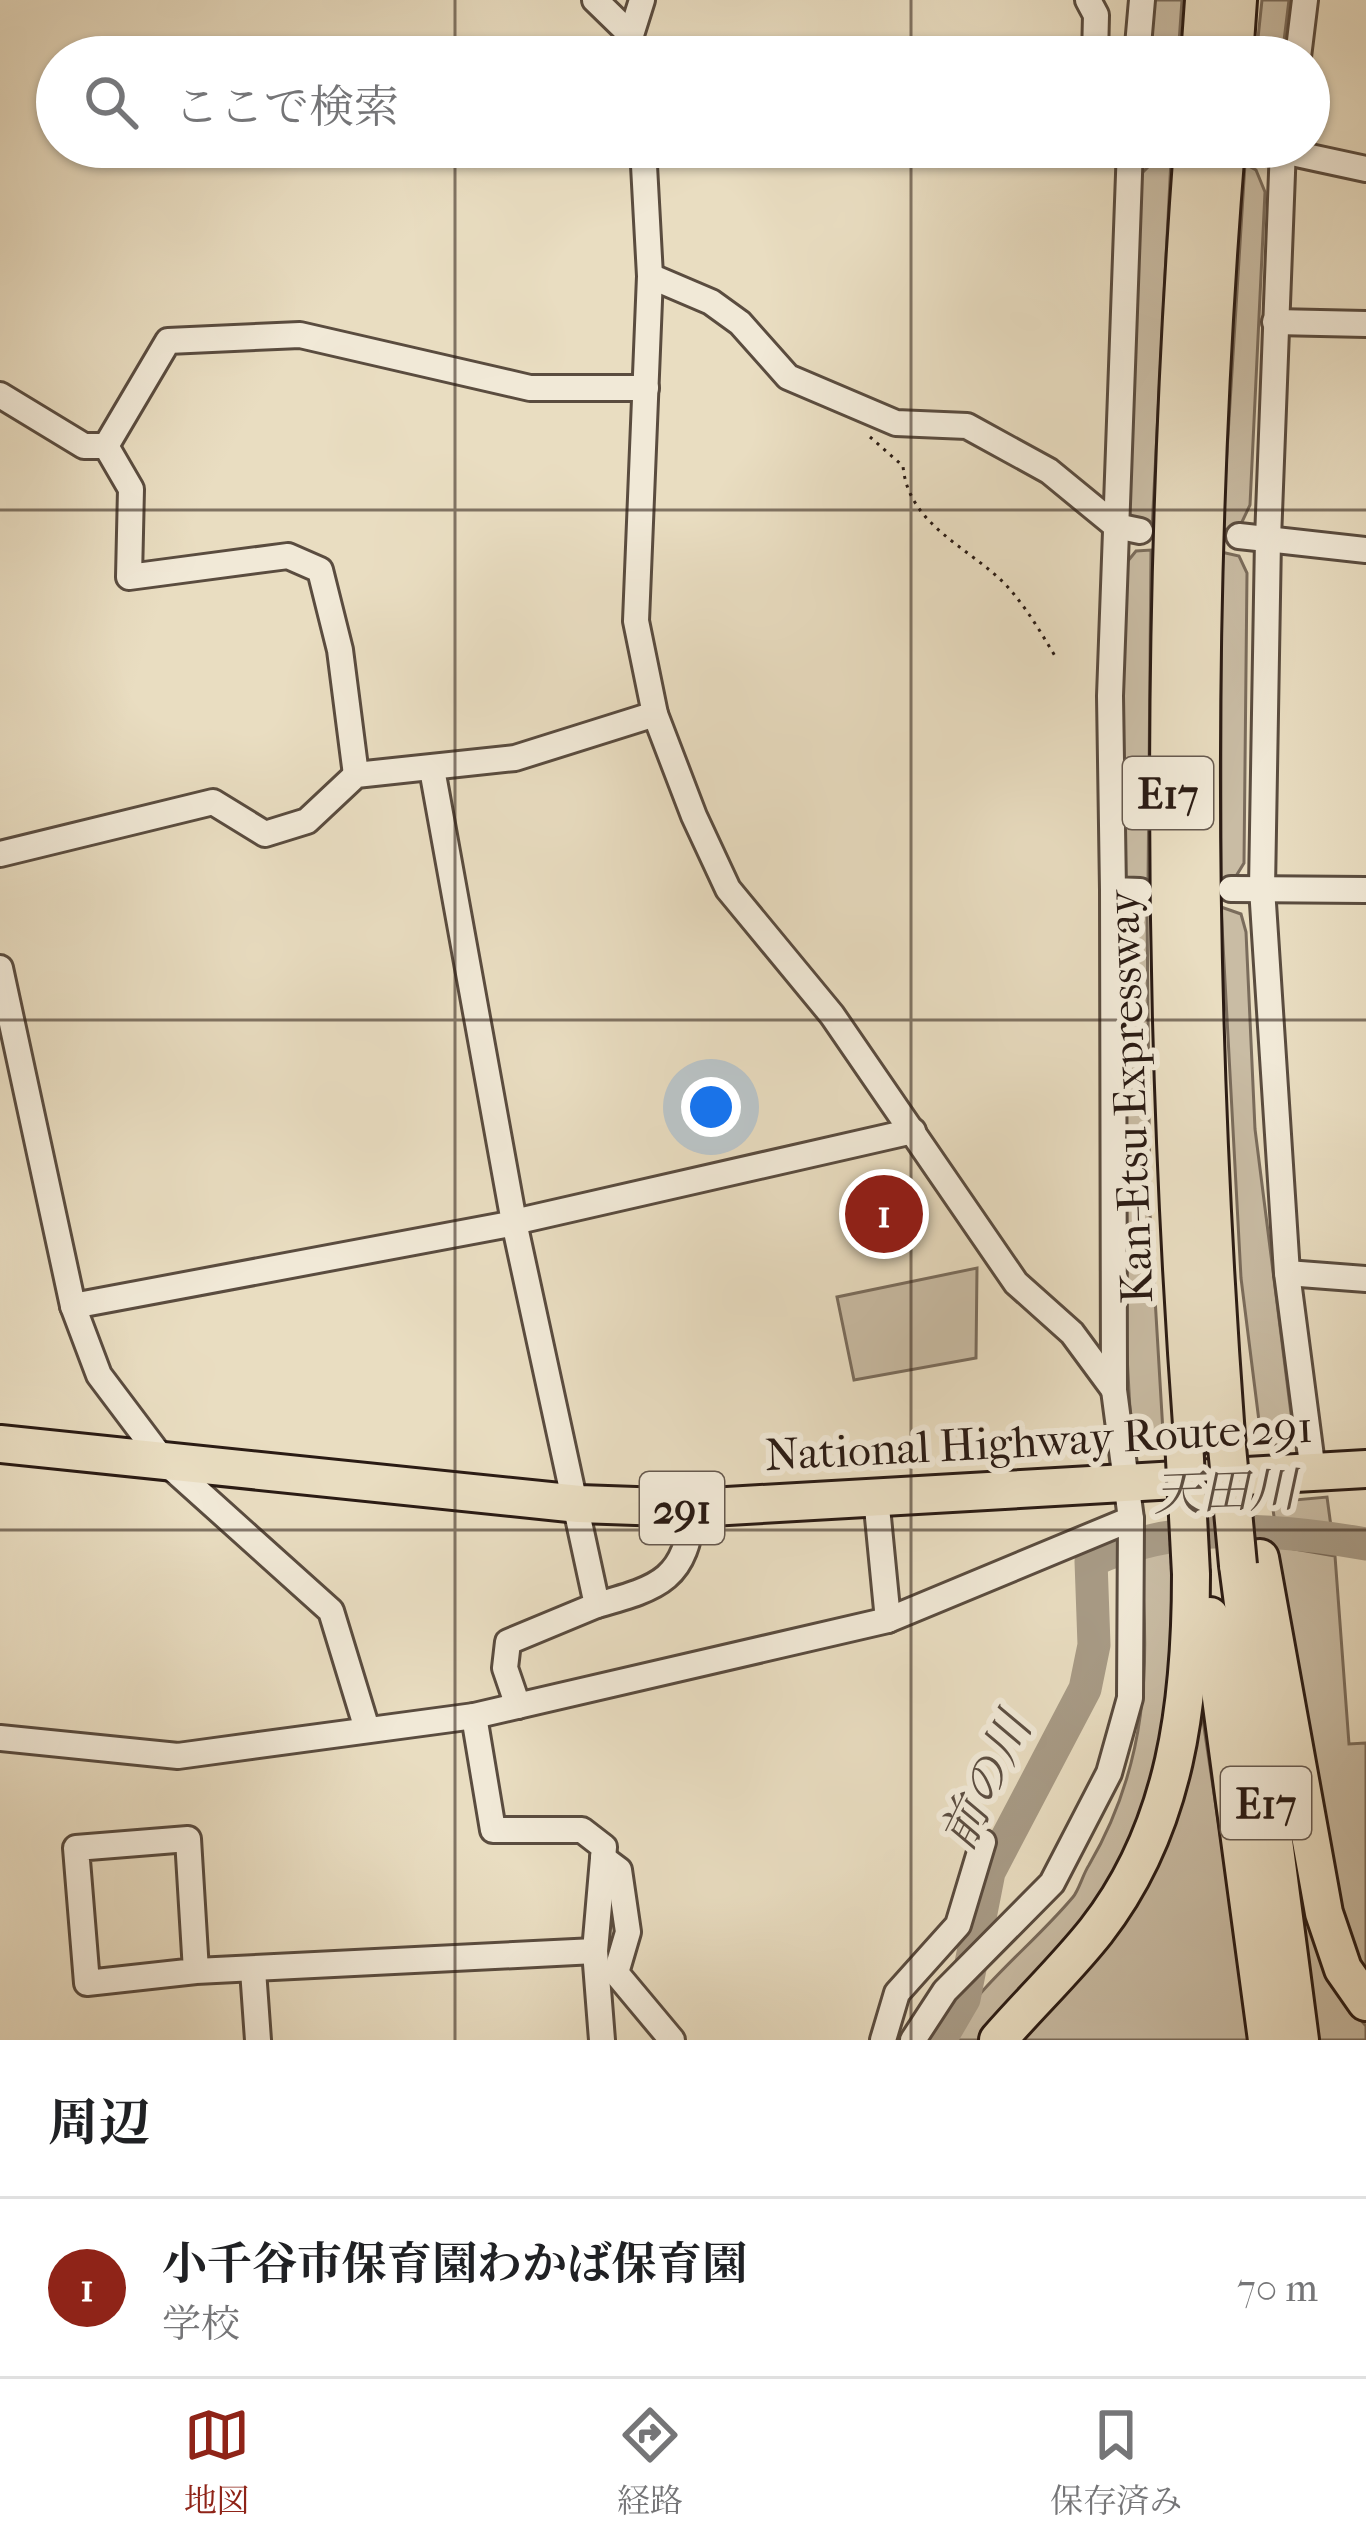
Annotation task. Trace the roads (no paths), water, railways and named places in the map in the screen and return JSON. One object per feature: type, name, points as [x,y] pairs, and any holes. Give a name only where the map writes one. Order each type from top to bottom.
[{"type":"highway","points":[[1201,36],[1204,0]]},
{"type":"highway","points":[[1235,36],[1238,0]]},
{"type":"highway","name":"Kan-Etsu Expressway","points":[[1192,168],[1168,633],[1191,1143],[1211,1437],[1268,2040]]},
{"type":"highway","name":"Kan-Etsu Expressway","points":[[1191,1143],[1200,634],[1225,168]]},
{"type":"highway","name":"National Highway Route 291","points":[[0,1444],[579,1504],[693,1508],[877,1497],[1128,1501],[1366,1468]]},
{"type":"highway","points":[[1223,1566],[1324,1913],[1343,1969],[1366,2002]]},
{"type":"highway","points":[[998,2040],[1104,1920],[1160,1813],[1223,1566]]},
{"type":"highway","name":"Kan-Etsu Expressway","points":[[1223,1566],[1300,2040]]},
{"type":"street","points":[[595,0],[624,36]]},
{"type":"street","points":[[634,36],[642,0]]},
{"type":"street","points":[[1088,0],[1096,15],[1096,36]]},
{"type":"street","points":[[1139,36],[1142,0]]},
{"type":"street","points":[[1301,36],[1305,0]]},
{"type":"street","points":[[1330,161],[1366,169]]},
{"type":"street","points":[[644,168],[650,276],[636,621],[655,714],[728,889],[832,1015],[1016,1282],[1072,1333],[1114,1390]]},
{"type":"street","points":[[913,2040],[945,1991],[1052,1882],[1109,1773],[1130,1698],[1128,1501],[1114,1390],[1110,696],[1128,529],[1130,168]]},
{"type":"street","points":[[1277,168],[1262,889],[1287,1273],[1313,1472]]},
{"type":"street","points":[[650,276],[711,302],[740,323],[788,377],[896,423],[968,426],[1049,471],[1128,529]]},
{"type":"street","points":[[1275,322],[1366,325]]},
{"type":"street","points":[[106,446],[168,341],[300,335],[530,388],[646,388]]},
{"type":"street","points":[[0,395],[84,446],[106,446]]},
{"type":"street","points":[[106,446],[131,489],[129,577],[288,556],[320,570],[340,650],[356,775]]},
{"type":"street","points":[[1239,536],[1366,550]]},
{"type":"street","points":[[0,854],[213,802],[265,834],[307,821],[356,775],[515,758],[655,714]]},
{"type":"street","points":[[432,769],[514,1222],[579,1504],[597,1605]]},
{"type":"street","points":[[1231,889],[1366,890]]},
{"type":"street","points":[[1113,890],[1140,891]]},
{"type":"street","points":[[0,968],[73,1306],[99,1375],[163,1460],[332,1611],[367,1730]]},
{"type":"street","points":[[73,1306],[514,1222],[913,1131]]},
{"type":"street","points":[[1287,1273],[1366,1279]]},
{"type":"street","points":[[877,1497],[889,1620]]},
{"type":"street","points":[[0,1738],[178,1756],[474,1716],[889,1620],[1128,1501]]},
{"type":"street","points":[[518,1706],[505,1668],[508,1642],[597,1605],[651,1590],[678,1570],[693,1508]]},
{"type":"street","points":[[474,1716],[493,1830],[583,1830],[604,1846],[595,1951],[602,2040]]},
{"type":"street","points":[[196,1971],[188,1839],[76,1848],[87,1983],[196,1971],[595,1951]]},
{"type":"street","points":[[883,2040],[897,1993],[958,1925],[983,1842]]},
{"type":"street","points":[[603,1858],[619,1870],[628,1932],[616,1973],[672,2040]]},
{"type":"street","points":[[253,1970],[258,2040]]},
{"type":"waterway","name":"前の川","points":[[940,2040],[964,1999],[989,1872],[1085,1689],[1094,1645],[1091,1561],[1123,1548],[1191,1534],[1297,1534],[1366,1544]]},
{"type":"place","name":"小千谷市保育園わかば保育園","points":[[884,1214]]},
{"type":"water label","name":"天田川","points":[[1225,1491]]}]
